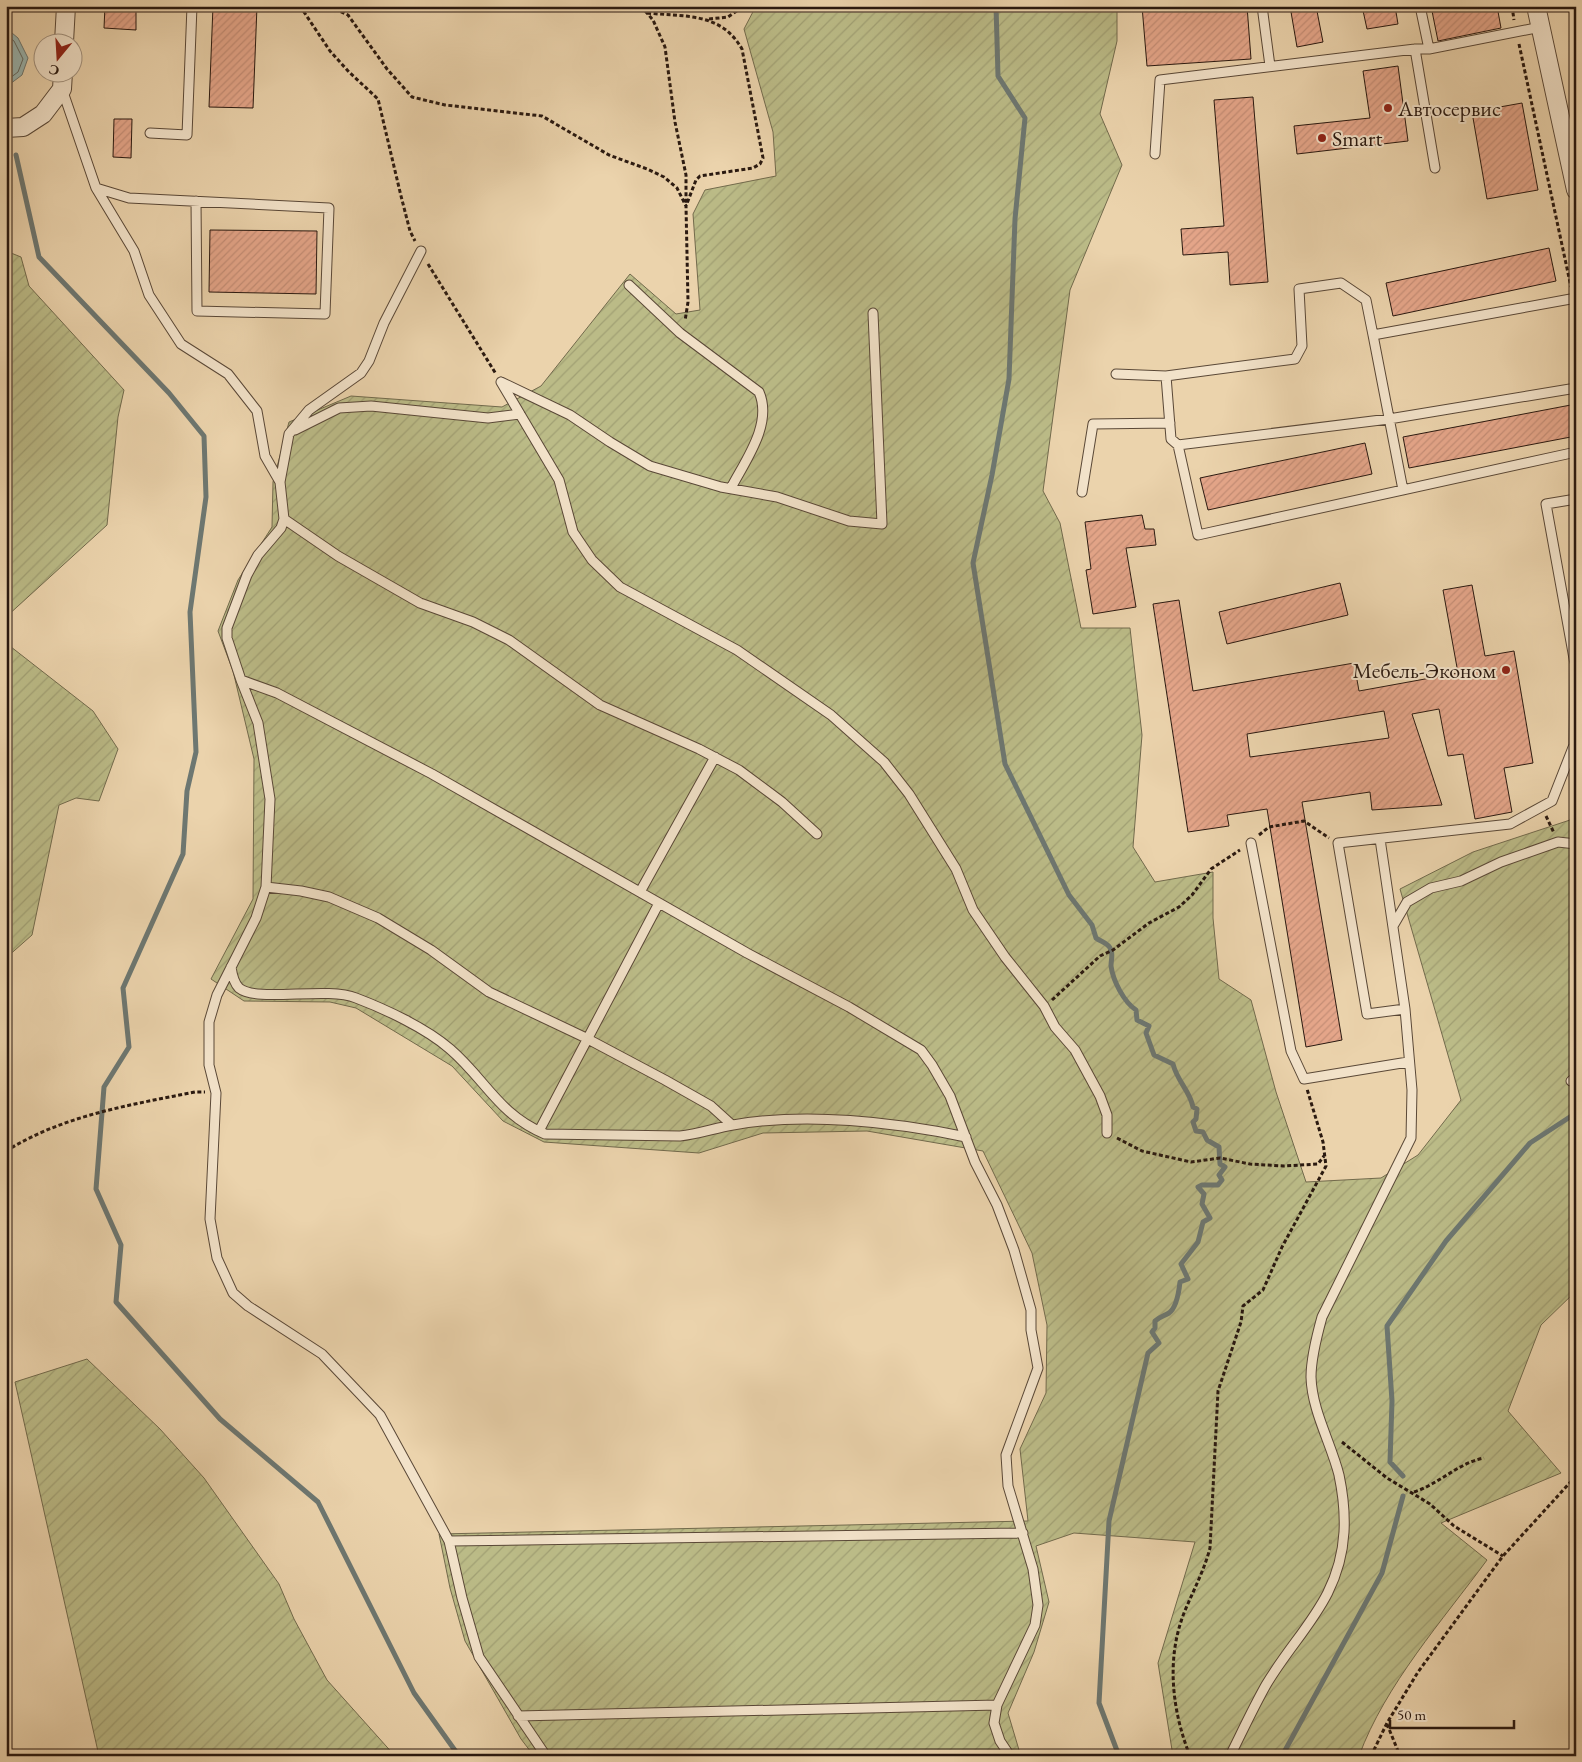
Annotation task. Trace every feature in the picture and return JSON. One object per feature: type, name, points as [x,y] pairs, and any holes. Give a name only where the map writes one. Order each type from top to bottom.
[{"type":"street","points":[[65,32],[66,6]]},
{"type":"street","points":[[1536,6],[1570,140],[1576,190]]},
{"type":"street","points":[[6,128],[23,127],[42,114],[61,82]]},
{"type":"lane","points":[[150,133],[187,135],[192,6]]},
{"type":"lane","points":[[1262,6],[1270,66]]},
{"type":"lane","points":[[1420,6],[1428,50]]},
{"type":"lane","points":[[1156,154],[1160,80],[1415,49],[1428,50],[1541,27]]},
{"type":"lane","points":[[1415,49],[1435,168]]},
{"type":"lane","points":[[62,82],[96,188],[134,251],[149,295],[181,344],[228,374],[257,412],[265,456],[280,482]]},
{"type":"lane","points":[[96,188],[129,198],[196,201],[329,208],[325,314],[197,311],[196,201]]},
{"type":"lane","points":[[420,251],[384,323],[369,362],[362,373],[310,410],[289,434],[280,482],[284,519],[281,528],[258,555],[247,575],[227,628],[228,638],[241,680],[258,723],[270,799],[266,887],[256,918],[217,994],[209,1022],[209,1064],[216,1093],[210,1219],[217,1258],[233,1293],[248,1306],[322,1354],[380,1415],[449,1541],[462,1598],[479,1657],[546,1756]]},
{"type":"lane","points":[[1116,374],[1166,376],[1294,358],[1302,346],[1299,289],[1341,283],[1366,300],[1403,490]]},
{"type":"lane","points":[[628,285],[680,333],[760,392],[763,401],[761,429],[731,488]]},
{"type":"lane","points":[[1373,335],[1575,298]]},
{"type":"lane","points":[[501,382],[570,415],[650,466],[731,488],[777,497],[849,521],[882,524],[873,313]]},
{"type":"lane","points":[[1166,376],[1171,439],[1178,445],[1198,535],[1576,452]]},
{"type":"lane","points":[[501,382],[559,480],[573,532],[592,560],[620,587],[715,637],[831,715],[884,762],[909,794],[956,869],[973,910],[1005,957],[1044,1006],[1055,1027],[1075,1050],[1100,1096],[1107,1115],[1107,1132]]},
{"type":"lane","points":[[1178,445],[1388,419],[1576,388]]},
{"type":"lane","points":[[289,434],[339,408],[371,406],[488,418],[520,414]]},
{"type":"lane","points":[[1082,492],[1093,424],[1170,423]]},
{"type":"lane","points":[[1405,1009],[1367,1014],[1338,843],[1510,824],[1552,801],[1574,745],[1575,673],[1546,504],[1576,499]]},
{"type":"lane","points":[[284,519],[338,556],[420,603],[473,622],[509,640],[600,705],[715,757],[739,770],[782,802],[817,834]]},
{"type":"lane","points":[[241,680],[277,693],[432,774],[659,903],[849,1006],[921,1050],[950,1096],[975,1162],[997,1205],[1014,1250],[1031,1310],[1031,1330],[1038,1368],[1006,1455],[1008,1486],[1033,1569],[1038,1604],[1035,1625],[998,1705],[994,1723],[1000,1741],[1010,1756]]},
{"type":"lane","points":[[640,892],[715,757]]},
{"type":"lane","points":[[1230,1756],[1266,1684],[1320,1610],[1338,1572],[1344,1532],[1344,1503],[1339,1474],[1322,1426],[1311,1377],[1317,1334],[1322,1317],[1411,1138],[1412,1090],[1408,1062],[1405,1009],[1380,838]]},
{"type":"lane","points":[[1393,926],[1406,902],[1432,888],[1461,881],[1501,862],[1558,842],[1576,844]]},
{"type":"lane","points":[[1251,843],[1291,1051],[1304,1079],[1408,1062]]},
{"type":"lane","points":[[266,887],[330,897],[378,918],[431,950],[489,992],[586,1040],[705,1103],[732,1125]]},
{"type":"lane","points":[[539,1131],[659,903]]},
{"type":"lane","points":[[231,967],[238,987],[247,992],[260,994],[331,992],[354,997],[420,1030],[448,1047],[468,1066],[509,1113],[526,1126],[539,1131],[561,1136],[651,1134],[680,1136],[700,1134],[732,1125],[816,1120],[921,1127],[966,1137]]},
{"type":"lane","points":[[449,1541],[1022,1534]]},
{"type":"lane","points":[[518,1716],[998,1705]]},
{"type":"path","points":[[300,6],[330,50],[348,72],[378,100],[410,231],[455,311],[501,382]]},
{"type":"path","points":[[329,6],[348,15],[387,69],[412,97],[445,105],[542,116],[608,155],[664,178],[677,188],[686,206]]},
{"type":"path","points":[[641,6],[661,34],[665,47],[675,122],[686,175],[688,302],[686,318],[680,333]]},
{"type":"path","points":[[647,13],[708,20],[728,17],[744,6]]},
{"type":"path","points":[[1512,6],[1575,298]]},
{"type":"path","points":[[686,206],[696,180],[700,176],[753,168],[760,164],[763,158],[742,49],[734,36],[723,26],[708,20]]},
{"type":"path","points":[[1545,805],[1546,817],[1558,842]]},
{"type":"path","points":[[1044,1006],[1057,998],[1100,956],[1112,951],[1144,926],[1179,907],[1192,895],[1211,869],[1251,843],[1270,827],[1304,821],[1338,843]]},
{"type":"path","points":[[1190,1756],[1175,1708],[1173,1669],[1178,1634],[1184,1613],[1203,1572],[1210,1548],[1218,1391],[1240,1322],[1242,1306],[1263,1290],[1282,1248],[1326,1166],[1323,1142],[1304,1079]]},
{"type":"path","points":[[6,1151],[29,1137],[85,1115],[195,1092],[216,1093]]},
{"type":"path","points":[[1107,1132],[1142,1151],[1190,1162],[1220,1158],[1250,1164],[1284,1166],[1318,1164],[1325,1156]]},
{"type":"path","points":[[1322,1426],[1387,1478],[1413,1492],[1454,1526],[1503,1556]]},
{"type":"path","points":[[1413,1492],[1426,1488],[1471,1460],[1484,1458]]},
{"type":"path","points":[[1371,1756],[1387,1723],[1418,1672],[1503,1556],[1576,1476]]},
{"type":"path","points":[[1387,1723],[1400,1756]]},
{"type":"green space","points":[[756,6],[1117,6],[1117,41],[1100,114],[1122,165],[1070,290],[1043,491],[1060,523],[1081,628],[1130,628],[1142,735],[1133,847],[1155,882],[1213,872],[1213,918],[1219,979],[1251,1000],[1276,1092],[1306,1182],[1381,1178],[1418,1155],[1461,1100],[1400,889],[1473,852],[1570,820],[1576,801],[1576,1227],[1572,1230],[1576,1236],[1576,1291],[1541,1325],[1508,1411],[1561,1473],[1441,1523],[1487,1560],[1399,1679],[1370,1730],[1359,1756],[1173,1756],[1158,1663],[1195,1542],[1074,1533],[1036,1546],[1049,1602],[1034,1652],[1008,1713],[1019,1750],[1024,1756],[534,1756],[521,1739],[465,1641],[450,1588],[439,1534],[1028,1521],[1020,1449],[1046,1393],[1047,1325],[1032,1253],[983,1151],[867,1131],[763,1133],[699,1153],[544,1142],[503,1121],[452,1066],[356,1008],[330,1002],[244,1001],[211,979],[253,899],[254,759],[233,671],[218,631],[238,580],[272,527],[273,482],[289,422],[351,396],[502,407],[541,386],[630,274],[676,314],[700,310],[693,214],[705,190],[776,176],[773,132],[744,29]]},
{"type":"green space","points":[[6,251],[21,257],[29,286],[124,390],[118,417],[107,525],[6,617]]},
{"type":"green space","points":[[6,643],[93,711],[118,749],[99,801],[76,798],[59,805],[32,935],[6,958]]},
{"type":"green space","points":[[87,1359],[160,1429],[204,1478],[279,1584],[294,1619],[327,1680],[395,1756],[99,1756],[15,1382]]},
{"type":"water","points":[[6,28],[18,38],[28,58],[22,75],[6,87]]},
{"type":"building","points":[[105,6],[136,6],[136,30],[104,28]]},
{"type":"building","points":[[213,6],[257,6],[253,108],[209,107]]},
{"type":"building","points":[[1142,6],[1247,6],[1251,59],[1147,66]]},
{"type":"building","points":[[1290,6],[1316,6],[1323,42],[1297,47]]},
{"type":"building","points":[[1362,6],[1395,6],[1398,24],[1367,29]]},
{"type":"building","points":[[1431,6],[1497,6],[1501,28],[1438,41]]},
{"type":"building","points":[[1398,66],[1408,141],[1297,154],[1294,126],[1370,118],[1363,71]]},
{"type":"building","points":[[1253,97],[1268,282],[1230,285],[1228,252],[1183,255],[1181,229],[1224,226],[1214,100]]},
{"type":"building","points":[[1522,103],[1538,190],[1487,199],[1472,112]]},
{"type":"building","points":[[114,119],[132,119],[131,158],[113,157]]},
{"type":"building","points":[[210,230],[317,231],[316,294],[209,292]]},
{"type":"building","points":[[1549,248],[1556,281],[1393,316],[1386,283]]},
{"type":"building","points":[[1576,404],[1576,436],[1409,468],[1403,437]]},
{"type":"building","points":[[1365,443],[1372,474],[1208,510],[1200,478]]},
{"type":"building","points":[[1142,515],[1145,529],[1154,529],[1156,545],[1126,548],[1136,607],[1093,614],[1086,570],[1091,569],[1085,522]]},
{"type":"building","points":[[1340,583],[1348,615],[1227,644],[1219,612]]},
{"type":"building","points":[[1472,585],[1485,656],[1514,651],[1533,763],[1504,768],[1512,812],[1475,819],[1463,754],[1448,756],[1439,709],[1412,714],[1442,805],[1372,810],[1370,792],[1302,802],[1342,1040],[1306,1047],[1267,809],[1227,815],[1229,826],[1188,832],[1153,604],[1179,600],[1193,691],[1354,663],[1359,691],[1458,673],[1443,590]],"holes":[[[1384,711],[1389,738],[1250,757],[1247,734]]]},
{"type":"waterway","points":[[996,6],[998,76],[1025,118],[1015,219],[1009,379],[992,475],[973,563],[1005,764],[1069,895],[1092,925],[1096,938],[1107,944],[1110,948],[1112,972],[1123,997],[1136,1010],[1137,1020],[1149,1026],[1146,1033],[1154,1055],[1173,1064],[1193,1107],[1197,1109],[1196,1119],[1193,1122],[1196,1131],[1203,1132],[1207,1140],[1219,1147],[1220,1164],[1225,1167],[1219,1175],[1222,1180],[1218,1185],[1202,1185],[1198,1187],[1204,1194],[1202,1204],[1210,1218],[1203,1222],[1198,1242],[1181,1264],[1188,1279],[1180,1282],[1174,1307],[1169,1313],[1155,1321],[1155,1328],[1152,1332],[1159,1343],[1148,1353],[1109,1521],[1099,1703],[1119,1756]]},
{"type":"waterway","points":[[16,155],[39,257],[169,393],[204,436],[206,497],[190,612],[196,752],[187,791],[183,854],[123,988],[129,1047],[104,1087],[96,1189],[121,1245],[116,1302],[220,1419],[318,1502],[414,1693],[459,1756]]},
{"type":"waterway","points":[[1403,1476],[1390,1462],[1392,1401],[1387,1326],[1446,1241],[1530,1143],[1576,1113]]},
{"type":"waterway","points":[[1282,1756],[1382,1573],[1403,1496]]},
{"type":"place","name":"Автосервис","points":[[1388,108]]},
{"type":"place","name":"Smart","points":[[1322,138]]},
{"type":"place","name":"Мебель-Эконом","points":[[1506,670]]}]
